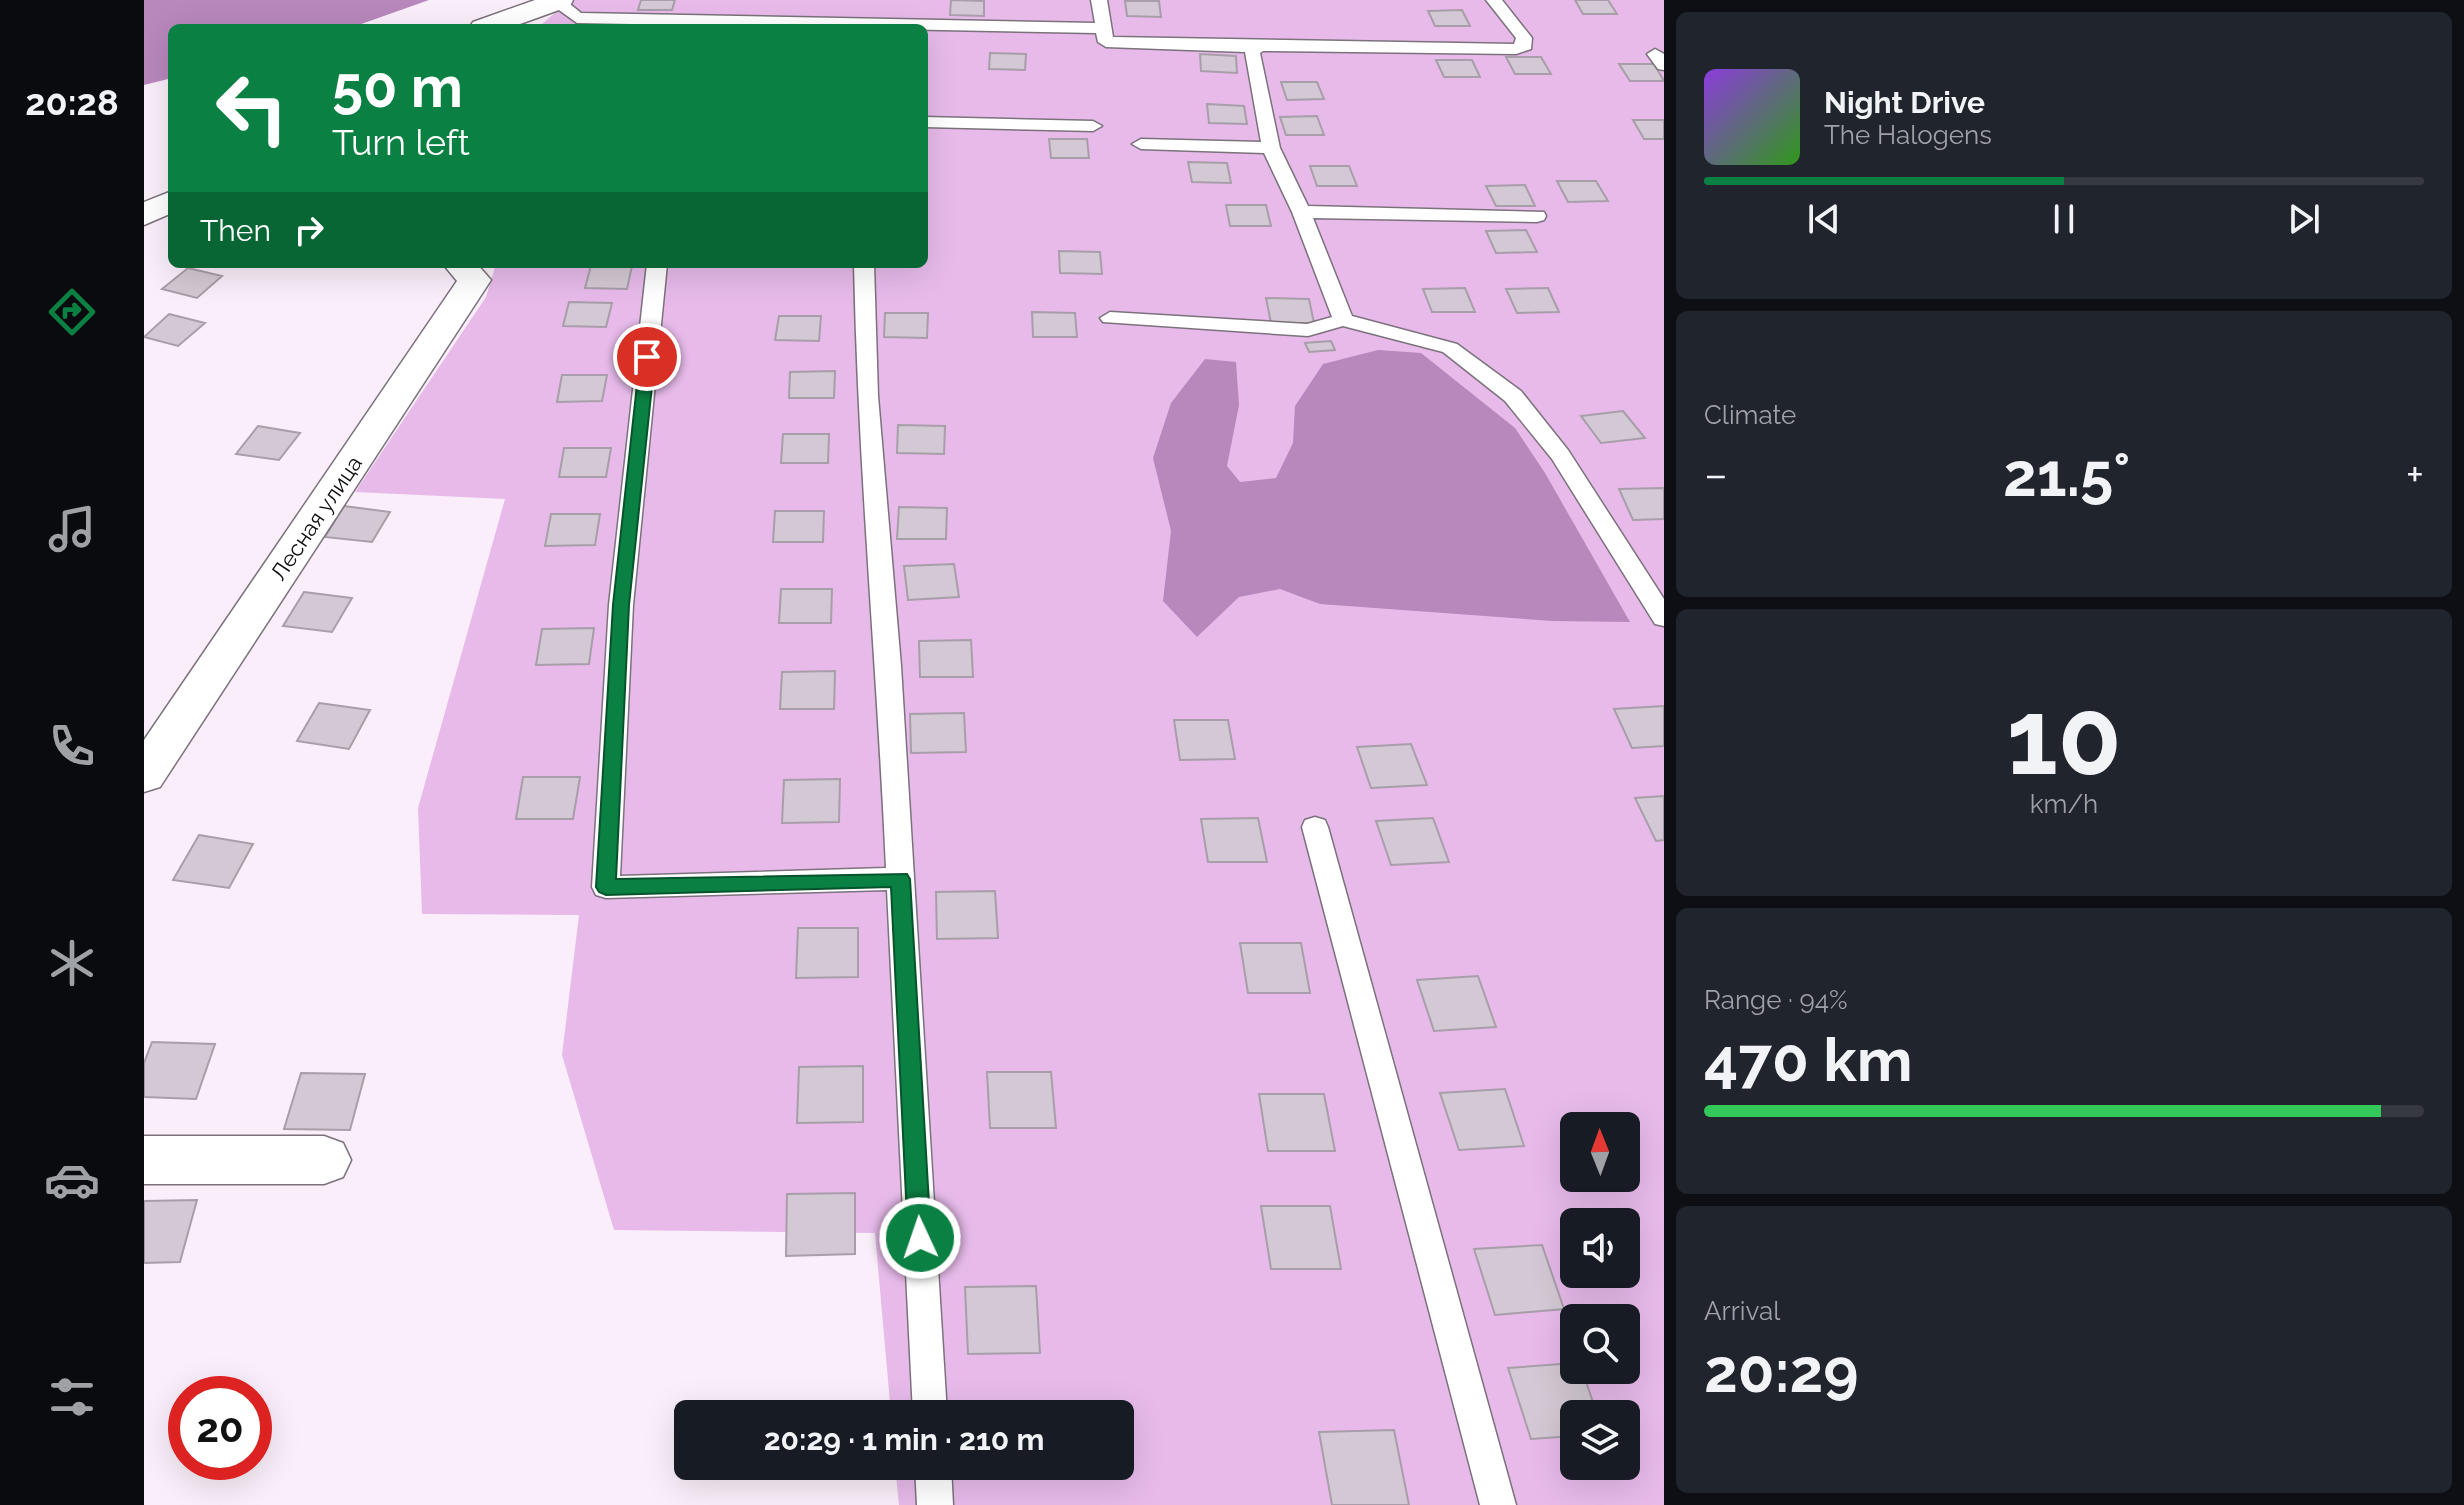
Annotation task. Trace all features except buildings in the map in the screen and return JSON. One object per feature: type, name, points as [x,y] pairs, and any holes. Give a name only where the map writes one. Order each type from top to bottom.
[{"type":"street","points":[[494,24],[559,1]]},
{"type":"street","points":[[144,215],[168,202]]},
{"type":"street","name":"Лесная улица","points":[[144,775],[474,280],[463,268]]},
{"type":"street","points":[[144,1160],[324,1160]]},
{"type":"lane","points":[[1099,0],[1106,42],[1257,47],[1516,49],[1525,45],[1524,38],[1494,0]]},
{"type":"lane","points":[[559,1],[577,18],[893,24]]},
{"type":"lane","points":[[928,25],[1104,28]]},
{"type":"lane","points":[[1257,47],[1252,53],[1271,148],[1301,212],[1343,320]]},
{"type":"lane","points":[[928,122],[1093,126]]},
{"type":"lane","points":[[1141,144],[1271,148]]},
{"type":"lane","points":[[1301,212],[1537,216]]},
{"type":"lane","points":[[657,268],[621,605],[606,887],[900,879]]},
{"type":"lane","points":[[864,268],[867,396],[889,666],[929,1400]]},
{"type":"lane","points":[[1110,318],[1308,330],[1343,320],[1450,348],[1513,396],[1560,455],[1664,618]]},
{"type":"lane","points":[[1315,827],[1498,1505]]},
{"type":"lane","points":[[934,1480],[935,1505]]},
{"type":"shaded area","points":[[144,0],[429,0],[361,24],[168,24],[168,79],[144,85]]},
{"type":"shaded area","points":[[570,0],[1664,0],[1664,1505],[899,1505],[896,1480],[1134,1480],[1134,1400],[890,1400],[875,1233],[614,1230],[562,1055],[579,915],[422,914],[418,808],[505,499],[355,492],[486,297],[495,268],[928,268],[928,24],[542,24]]},
{"type":"shaded area","points":[[1378,350],[1421,353],[1515,428],[1545,473],[1630,622],[1553,621],[1320,604],[1280,589],[1239,597],[1197,637],[1163,601],[1171,531],[1153,458],[1171,403],[1205,359],[1236,362],[1239,405],[1227,466],[1240,482],[1276,478],[1293,443],[1295,406],[1323,364]]},
{"type":"route","points":[[647,357],[621,605],[606,887],[900,879],[920,1238]]}]
